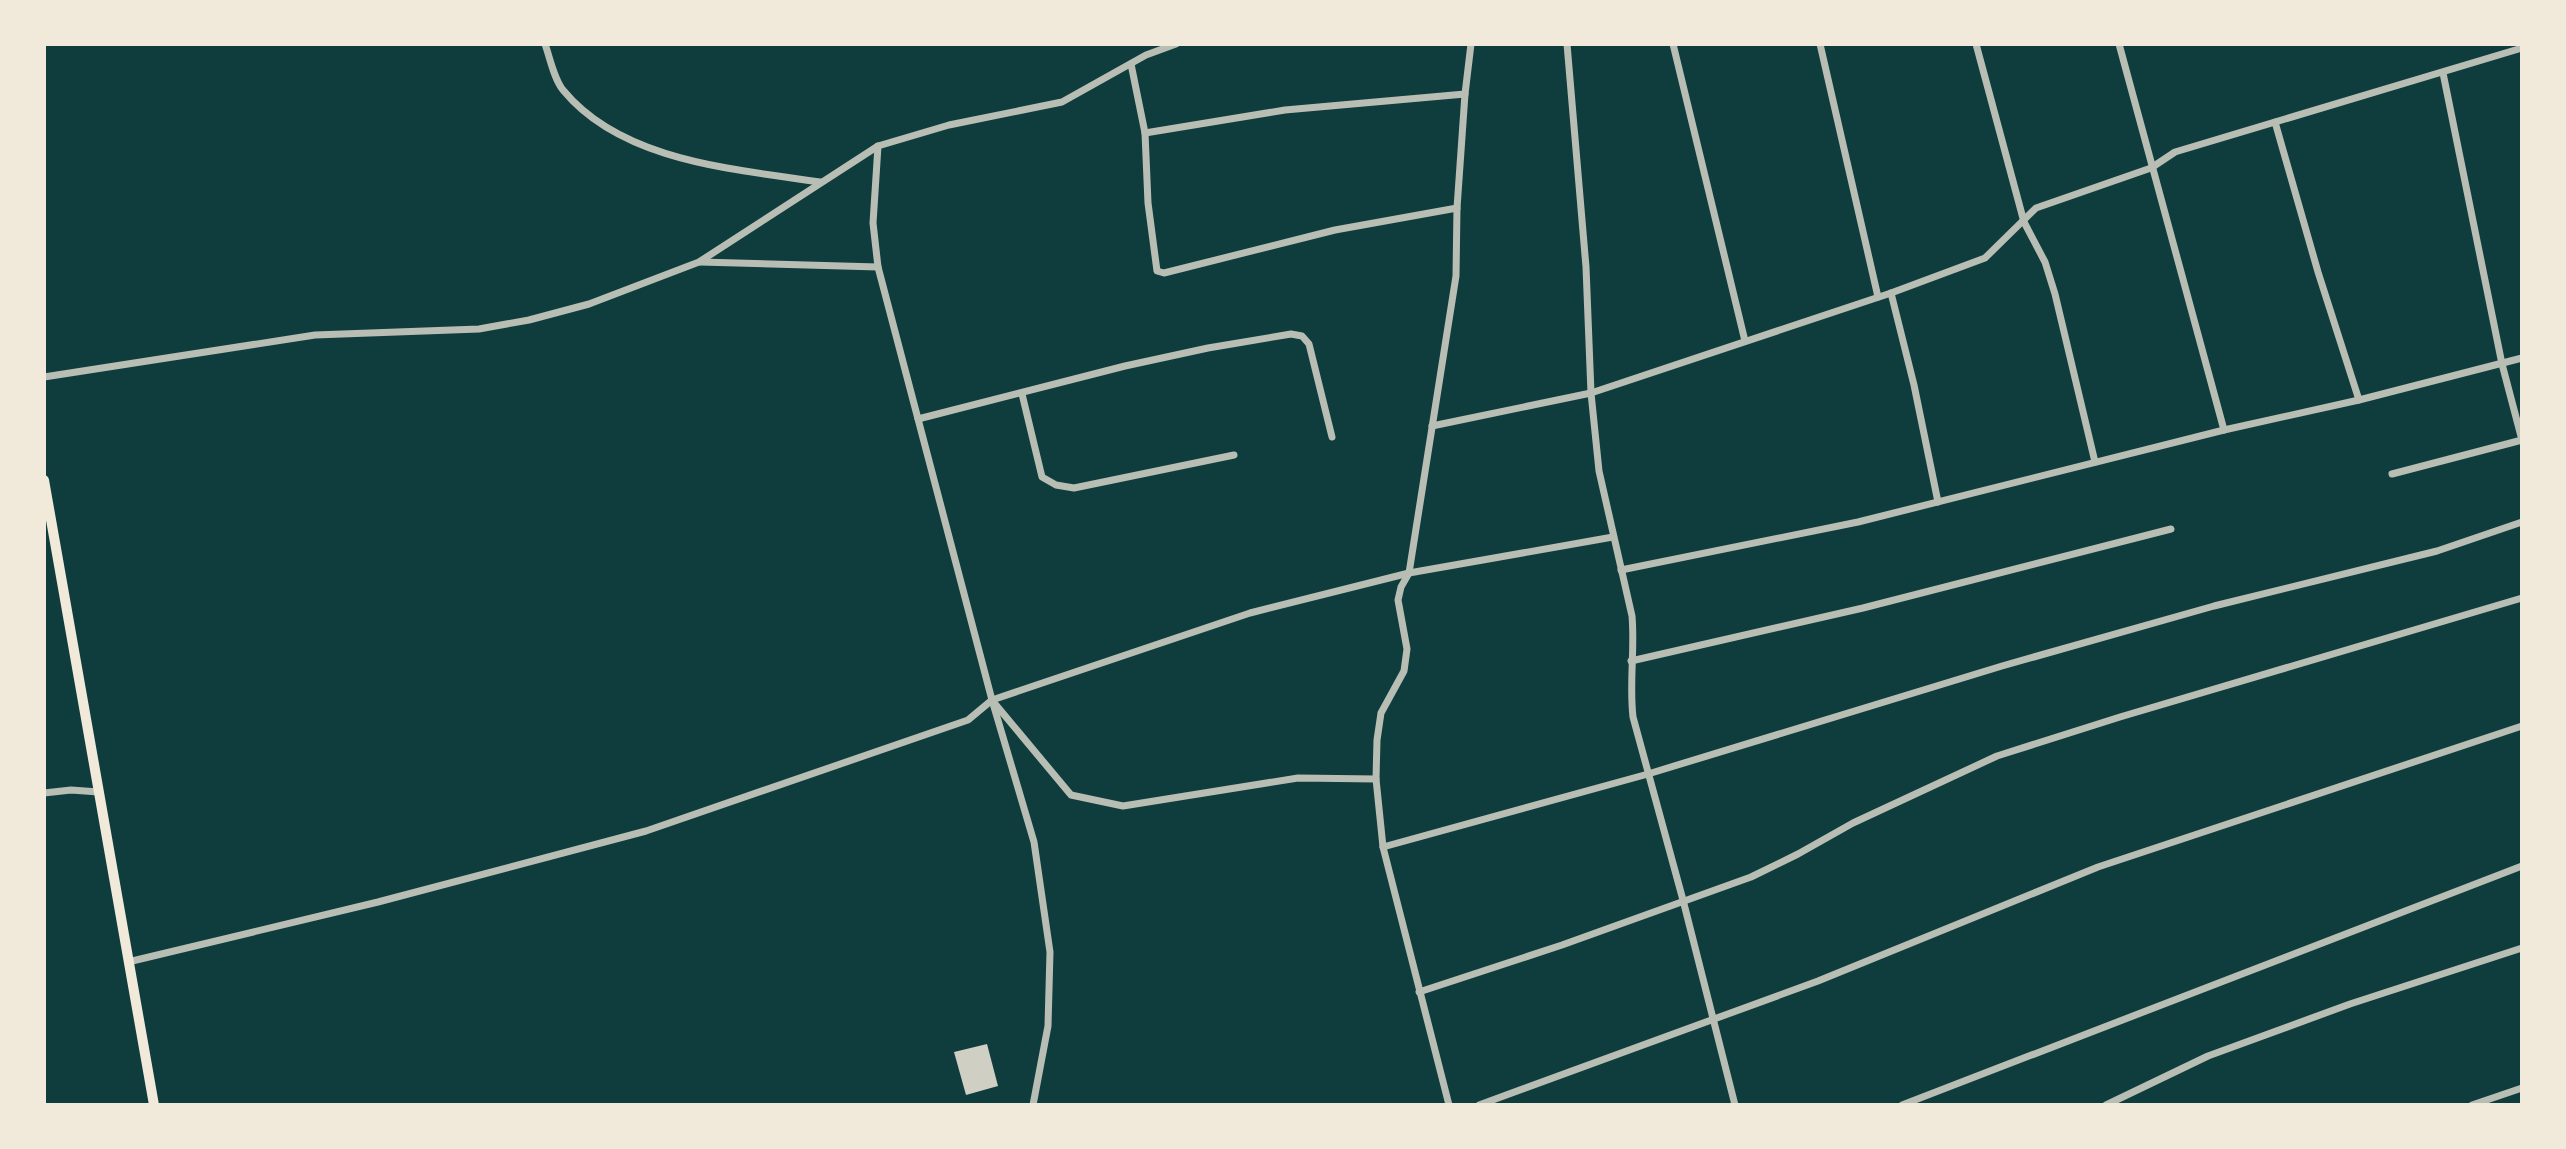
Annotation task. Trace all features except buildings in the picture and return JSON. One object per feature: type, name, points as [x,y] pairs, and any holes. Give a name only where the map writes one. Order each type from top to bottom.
[{"type":"main road","points":[[44,480],[154,1105]]},
{"type":"street","points":[[545,44],[560,88],[586,113],[620,135],[689,162],[820,182]]},
{"type":"street","points":[[44,377],[304,336],[447,331],[517,323],[601,300],[699,262],[878,146],[949,125],[1062,102],[1131,64],[1176,44]]},
{"type":"street","points":[[1449,1105],[1383,847],[1376,779],[1381,713],[1404,671],[1407,649],[1398,600],[1409,573],[1456,276],[1457,208],[1471,44]]},
{"type":"street","points":[[1567,44],[1586,267],[1591,393],[1599,471],[1632,616],[1634,640],[1630,692],[1633,717],[1735,1105]]},
{"type":"street","points":[[1673,44],[1745,341]]},
{"type":"street","points":[[1820,44],[1878,297]]},
{"type":"street","points":[[1976,44],[2024,222],[2045,262],[2055,294],[2095,462]]},
{"type":"street","points":[[2119,44],[2224,430]]},
{"type":"street","points":[[1432,426],[1591,393],[1891,293],[1985,258],[2036,208],[2151,168],[2175,152],[2522,48]]},
{"type":"street","points":[[1131,64],[1145,133],[1148,203],[1157,271],[1164,273],[1335,230],[1457,208]]},
{"type":"street","points":[[2392,474],[2522,440],[2502,364],[2443,73]]},
{"type":"street","points":[[1145,133],[1285,110],[1465,94]]},
{"type":"street","points":[[2275,122],[2359,400]]},
{"type":"street","points":[[878,146],[873,223],[878,267],[992,700],[1034,842],[1050,952],[1048,1026],[1033,1105]]},
{"type":"street","points":[[699,262],[878,267]]},
{"type":"street","points":[[1891,293],[1938,502]]},
{"type":"street","points":[[918,419],[1125,366],[1291,334],[1302,336],[1309,344],[1332,437]]},
{"type":"street","points":[[1621,570],[1858,522],[2522,358]]},
{"type":"street","points":[[1022,394],[1042,477],[1056,485],[1074,488],[1110,482],[1234,455]]},
{"type":"street","points":[[1383,847],[1648,774],[2002,666],[2214,606],[2437,551],[2522,522]]},
{"type":"street","points":[[1631,661],[1863,608],[2171,529]]},
{"type":"street","points":[[128,962],[378,902],[646,831],[968,720],[992,700],[1250,613],[1409,573],[1613,537]]},
{"type":"street","points":[[1419,992],[1751,877],[1853,823],[1997,756],[2522,598]]},
{"type":"street","points":[[992,700],[1071,795],[1123,806],[1298,778],[1376,779]]},
{"type":"street","points":[[1479,1105],[1714,1021],[2098,867],[2522,726]]},
{"type":"street","points":[[44,793],[71,790],[99,792]]},
{"type":"street","points":[[1902,1105],[2522,866]]},
{"type":"street","points":[[2106,1105],[2208,1056],[2350,1004],[2522,948]]},
{"type":"street","points":[[2472,1105],[2522,1088]]}]
